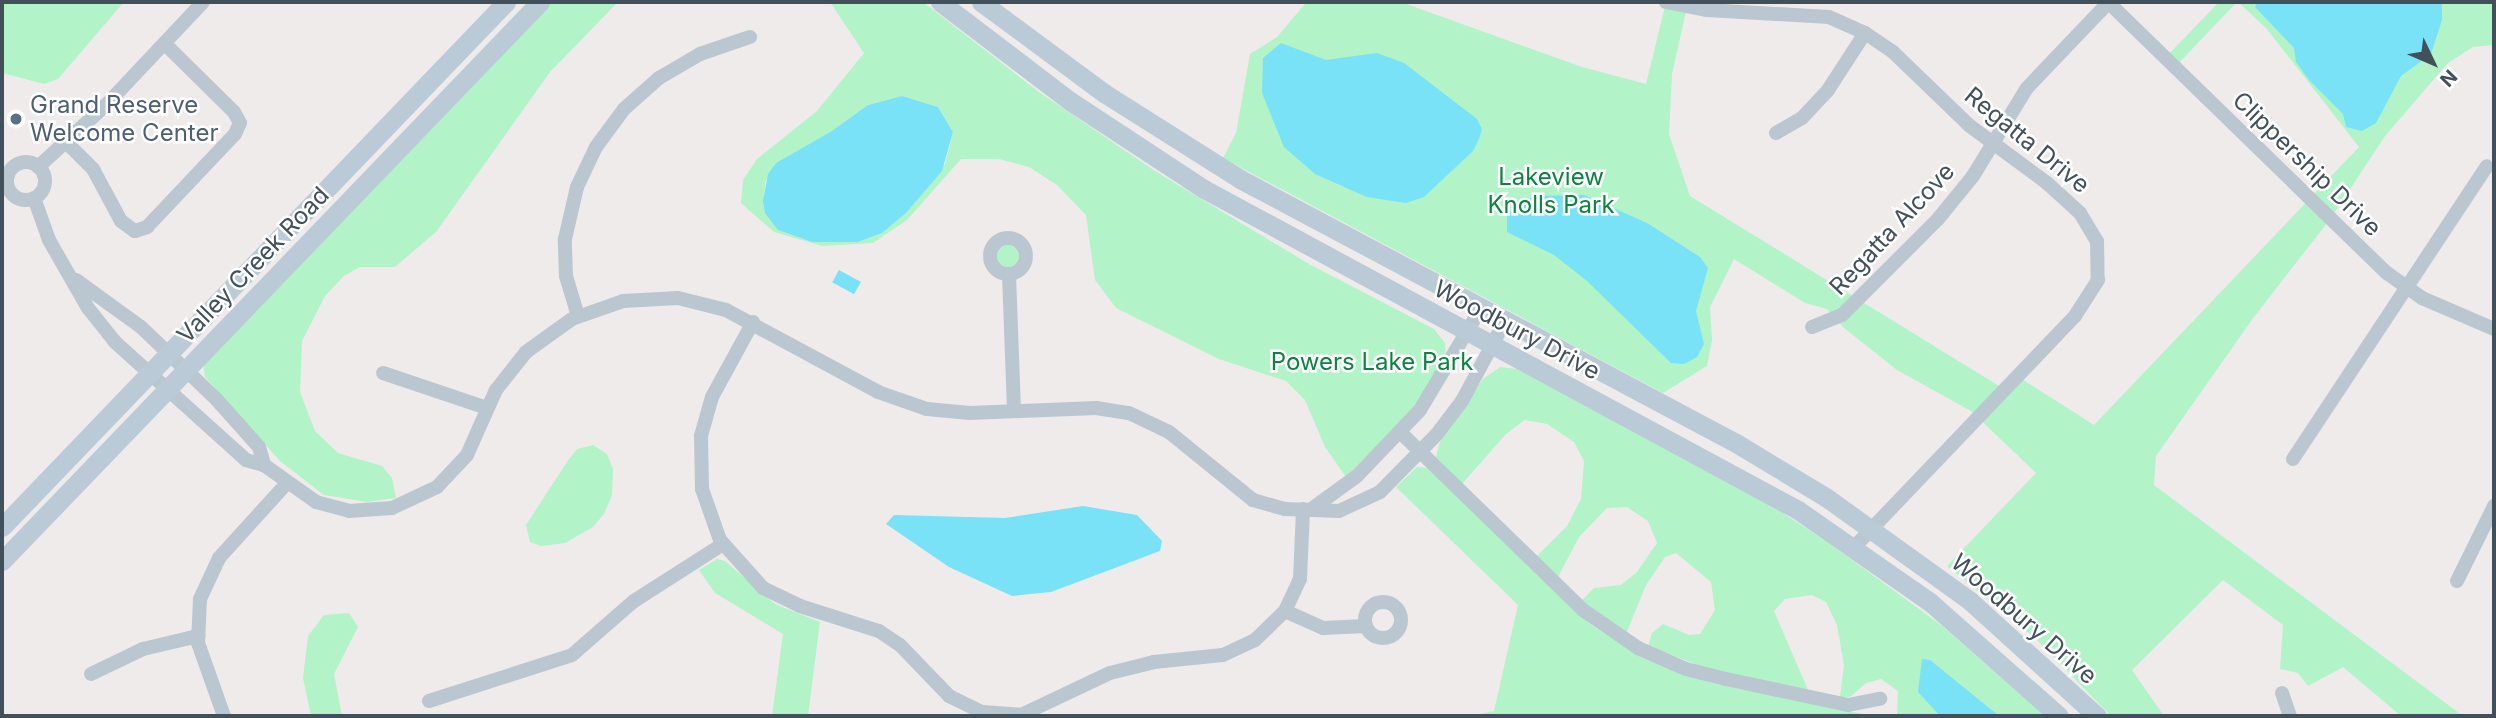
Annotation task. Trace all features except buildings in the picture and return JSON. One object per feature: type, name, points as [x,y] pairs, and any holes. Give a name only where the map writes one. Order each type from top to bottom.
[{"type":"main road","name":"Valley Creek Road","points":[[2,561],[540,2]]},
{"type":"main road","name":"Woodbury Drive","points":[[940,2],[1059,94],[1181,175],[1468,332],[1728,469],[1854,547],[1971,636],[2059,716]]},
{"type":"main road","name":"Woodbury Drive","points":[[981,2],[1082,78],[1194,152],[1480,308],[1747,449],[1872,528],[1990,617],[2097,716]]},
{"type":"main road","name":"Valley Creek Road","points":[[2,527],[501,3]]},
{"type":"street","points":[[38,167],[203,2]]},
{"type":"street","name":"Regatta Drive","points":[[1666,2],[1707,10],[1829,18],[1865,33],[1893,52],[1994,145],[2025,164],[2080,213],[2096,241],[2098,280],[2076,316],[1854,547]]},
{"type":"street","name":"Regatta Alcove","points":[[1812,327],[1833,322],[1849,309],[1938,219],[1994,145],[2027,88],[2109,2]]},
{"type":"street","name":"Clippership Drive","points":[[2109,2],[2406,289],[2494,329]]},
{"type":"street","points":[[501,3],[519,23]]},
{"type":"street","points":[[1776,134],[1802,118],[1828,90],[1865,33]]},
{"type":"street","points":[[578,316],[566,276],[565,234],[577,187],[596,147],[621,113],[659,78],[700,54],[750,37]]},
{"type":"street","points":[[65,141],[93,169],[121,221],[135,231],[147,227],[235,134],[240,123],[234,111],[164,43]]},
{"type":"street","points":[[34,198],[15,197],[4,180],[17,164],[38,167]]},
{"type":"street","points":[[2293,459],[2487,166]]},
{"type":"street","points":[[34,198],[44,185],[38,167]]},
{"type":"street","points":[[34,198],[49,240],[76,280],[97,320],[149,374],[246,460],[264,465],[286,484],[338,509],[374,511],[403,505],[432,490],[455,470],[469,451],[487,408],[526,352],[578,316],[624,301],[662,298],[706,303],[753,322],[907,404],[948,413],[1102,408],[1135,415],[1169,432],[1244,495],[1271,506],[1339,511],[1361,503],[1388,485],[1421,452],[1458,408],[1505,321]]},
{"type":"street","points":[[1009,274],[1014,411]]},
{"type":"street","points":[[76,280],[102,296],[186,370],[259,447],[264,465]]},
{"type":"street","points":[[1308,508],[1352,480],[1400,432],[1435,390],[1480,308]]},
{"type":"street","points":[[753,322],[715,391],[701,436],[702,489],[723,544],[763,588],[800,607],[878,631],[900,645],[949,696],[982,712],[1000,716],[1036,711],[1088,681],[1132,666],[1230,652],[1255,640],[1285,611],[1304,557],[1308,508]]},
{"type":"street","points":[[383,373],[487,408]]},
{"type":"street","points":[[1400,432],[1583,610],[1638,648],[1726,680],[1848,705],[1880,699]]},
{"type":"street","points":[[224,716],[198,636],[200,599],[214,565],[286,484]]},
{"type":"street","points":[[2456,581],[2494,506]]},
{"type":"street","points":[[429,701],[568,657],[634,601],[723,544]]},
{"type":"street","points":[[1285,611],[1323,628],[1366,626]]},
{"type":"street","points":[[91,674],[143,649],[198,636]]},
{"type":"street","points":[[2282,693],[2290,716]]},
{"type":"green space","points":[[2,2],[124,2],[58,79],[44,84],[2,73]]},
{"type":"green space","points":[[549,2],[618,2],[550,72],[436,232],[395,267],[360,267],[344,276],[325,296],[302,341],[300,392],[315,431],[338,453],[382,466],[392,478],[396,498],[367,502],[324,495],[280,461],[205,377],[203,364]]},
{"type":"green space","name":"Powers Lake Park","points":[[830,2],[923,2],[1039,92],[1155,171],[1309,264],[1434,329],[1445,343],[1445,358],[1416,405],[1346,477],[1325,447],[1305,400],[1286,381],[1219,359],[1116,308],[1095,280],[1086,215],[1057,185],[1029,167],[999,159],[961,159],[907,220],[873,243],[822,246],[774,232],[741,203],[743,180],[757,159],[817,111],[864,53]],"holes":[[[902,96],[938,107],[953,132],[945,164],[906,213],[882,233],[858,242],[812,242],[778,230],[764,207],[765,182],[776,163],[833,131],[868,105]]]},
{"type":"green space","name":"Lakeview Knolls Park","points":[[1302,2],[1401,2],[1582,67],[1646,84],[1666,2],[1687,7],[1672,74],[1669,134],[1690,196],[2004,389],[2017,376],[2094,425],[2359,147],[2266,28],[2238,2],[2494,2],[2494,45],[2473,47],[2448,63],[2385,136],[2331,218],[2254,317],[2156,456],[2154,485],[2463,716],[2401,716],[2343,667],[2308,686],[2298,673],[2280,669],[2283,625],[2223,580],[2132,670],[2164,716],[2111,716],[2035,638],[1947,566],[2036,473],[1971,411],[1897,370],[1844,328],[1827,309],[1805,303],[1734,259],[1710,307],[1712,340],[1707,366],[1663,393],[1223,158],[1236,133],[1250,54],[1277,37],[1305,4]]},
{"type":"green space","points":[[2219,2],[2237,2],[2175,67],[2165,58]]},
{"type":"green space","points":[[1008,245],[1016,248],[1019,256],[1016,264],[1008,267],[1000,264],[997,256],[1000,248]]},
{"type":"green space","points":[[1500,367],[1517,369],[1777,509],[1826,541],[1941,625],[2045,716],[1897,716],[1898,691],[1881,679],[1866,683],[1850,697],[1840,697],[1844,665],[1837,625],[1826,602],[1812,595],[1785,599],[1774,611],[1808,690],[1708,669],[1648,646],[1652,633],[1663,624],[1689,635],[1700,634],[1715,610],[1711,582],[1676,553],[1665,557],[1646,585],[1626,634],[1582,600],[1594,588],[1621,585],[1637,572],[1657,543],[1648,521],[1627,507],[1607,508],[1579,537],[1558,577],[1537,556],[1567,526],[1581,499],[1584,461],[1574,442],[1547,424],[1525,420],[1506,434],[1462,484],[1436,457],[1440,442],[1483,379]]},
{"type":"green space","points":[[593,445],[607,454],[613,469],[612,495],[604,514],[593,527],[565,543],[541,546],[530,542],[526,525],[577,449]]},
{"type":"green space","points":[[1417,467],[1428,468],[1590,624],[1641,657],[1708,682],[1873,716],[1470,716],[1494,711],[1518,605],[1396,487]]},
{"type":"green space","points":[[717,559],[725,561],[775,604],[820,622],[808,716],[772,716],[783,634],[715,593],[699,570]]},
{"type":"green space","points":[[349,613],[358,627],[334,674],[342,716],[311,716],[303,678],[308,636],[324,615]]},
{"type":"water","points":[[2257,2],[2442,2],[2442,20],[2431,54],[2401,76],[2376,123],[2362,131],[2346,127],[2343,114],[2309,80],[2296,62],[2294,48],[2255,7]]},
{"type":"water","points":[[1281,43],[1326,60],[1377,53],[1404,63],[1477,119],[1482,129],[1473,151],[1424,197],[1406,203],[1367,197],[1315,174],[1284,147],[1262,93],[1263,58]]},
{"type":"water","points":[[902,96],[938,107],[953,132],[942,171],[906,213],[882,233],[858,242],[812,242],[778,230],[765,213],[763,201],[768,174],[776,163],[832,131],[868,105]]},
{"type":"water","points":[[1584,195],[1647,223],[1700,257],[1708,268],[1696,311],[1704,344],[1697,357],[1684,364],[1671,363],[1587,281],[1554,255],[1507,232],[1507,216],[1519,202],[1537,196]]},
{"type":"water","points":[[839,270],[861,282],[854,294],[832,282]]},
{"type":"water","points":[[1083,506],[1137,515],[1162,541],[1160,551],[1051,592],[1012,596],[949,567],[886,524],[894,515],[1005,518]]},
{"type":"water","points":[[1922,659],[1930,660],[1999,716],[1940,716],[1918,692]]},
{"type":"place","name":"Grand Reserve Welcome Center","points":[[16,119]]}]
